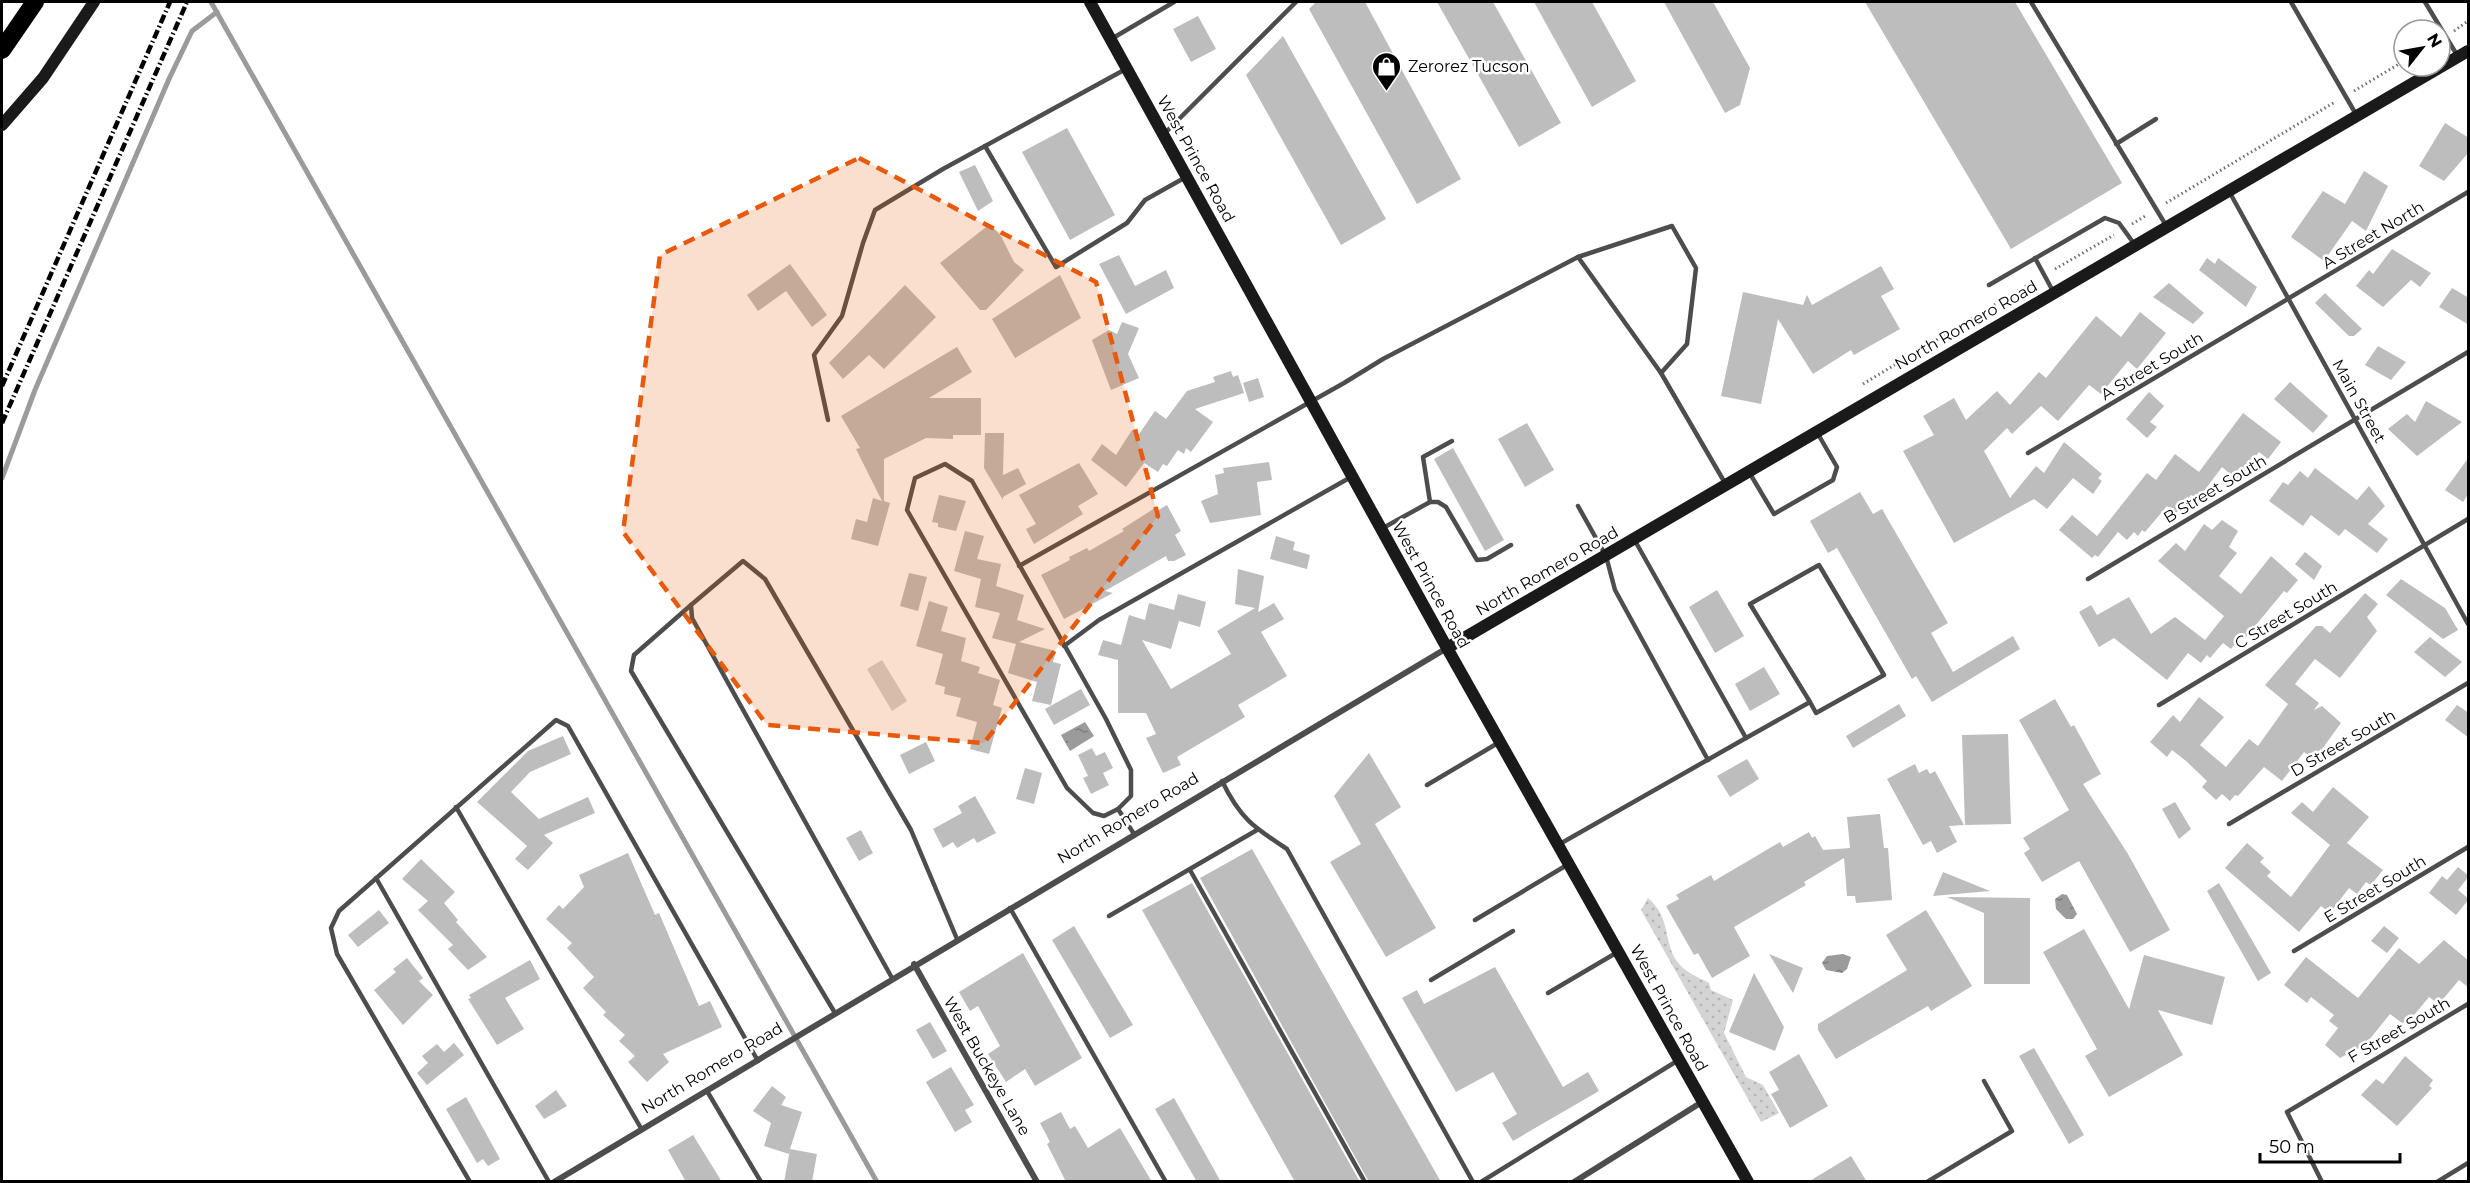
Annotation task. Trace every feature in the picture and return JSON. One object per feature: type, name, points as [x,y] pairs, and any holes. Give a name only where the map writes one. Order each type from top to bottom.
[{"type":"highway","points":[[2,50],[35,2]]},
{"type":"main road","points":[[2,124],[43,78],[94,2]]},
{"type":"main road","name":"West Prince Road","points":[[1090,2],[1447,648],[1748,1182]]},
{"type":"main road","name":"North Romero Road","points":[[1447,648],[2464,54]]},
{"type":"street","name":"North Romero Road","points":[[554,1182],[758,1061],[914,964],[1447,648]]},
{"type":"street","name":"West Buckeye Lane","points":[[914,964],[1037,1182]]},
{"type":"street","points":[[1574,1182],[1703,1101]]},
{"type":"lane","points":[[1111,40],[1173,2]]},
{"type":"lane","points":[[1163,135],[1296,2]]},
{"type":"lane","points":[[2031,2],[2167,227]]},
{"type":"lane","points":[[2291,2],[2357,117]]},
{"type":"lane","points":[[2425,2],[2464,54]]},
{"type":"lane","points":[[828,420],[814,355],[842,316],[875,210],[1127,68]]},
{"type":"lane","points":[[2116,144],[2156,119]]},
{"type":"lane","points":[[985,146],[1056,267],[1127,223],[1145,200],[1186,177]]},
{"type":"lane","name":"Main Street","points":[[2229,190],[2469,624]]},
{"type":"lane","name":"A Street North","points":[[2289,299],[2469,192]]},
{"type":"lane","points":[[1989,285],[2105,218],[2119,223],[2135,245]]},
{"type":"lane","points":[[1019,566],[1383,359],[1578,257],[1672,226],[1696,268],[1688,344],[1661,373]]},
{"type":"lane","points":[[1578,257],[1661,373],[1726,485]]},
{"type":"lane","points":[[2035,258],[2054,293]]},
{"type":"lane","name":"A Street South","points":[[2028,453],[2289,299]]},
{"type":"lane","name":"B Street South","points":[[2088,579],[2469,352]]},
{"type":"lane","points":[[1749,471],[1774,514],[1833,480],[1837,466],[1817,431]]},
{"type":"lane","points":[[1430,502],[1423,457],[1452,441]]},
{"type":"lane","points":[[945,464],[972,481],[1064,646],[1131,770],[1131,796],[1118,809],[1104,816],[1093,813],[1067,788],[907,510],[915,478],[945,464]]},
{"type":"lane","points":[[1064,646],[1099,620],[1352,477]]},
{"type":"lane","points":[[1381,529],[1430,502],[1438,502],[1446,507],[1477,560],[1486,560],[1511,545]]},
{"type":"lane","points":[[1578,506],[1606,556],[1615,590],[1708,760]]},
{"type":"lane","name":"C Street South","points":[[2159,705],[2469,519]]},
{"type":"lane","points":[[1634,539],[1746,738]]},
{"type":"lane","points":[[835,1013],[631,671],[634,655],[743,561],[765,579],[911,830],[957,939]]},
{"type":"lane","points":[[1819,565],[1884,675],[1816,713],[1810,702],[1750,604],[1819,565]]},
{"type":"lane","points":[[692,605],[692,618],[892,978]]},
{"type":"lane","name":"D Street South","points":[[2229,824],[2469,683]]},
{"type":"lane","points":[[1558,845],[1810,702]]},
{"type":"lane","points":[[470,1182],[337,954],[331,928],[339,911],[556,720],[568,726],[758,1061]]},
{"type":"lane","points":[[1426,785],[1500,742]]},
{"type":"lane","points":[[1222,781],[1236,809],[1257,830],[1287,849],[1473,1182]]},
{"type":"lane","points":[[456,807],[642,1130]]},
{"type":"lane","points":[[1118,809],[1134,834]]},
{"type":"lane","points":[[1109,916],[1257,830]]},
{"type":"lane","name":"E Street South","points":[[2294,951],[2469,847]]},
{"type":"lane","points":[[1475,920],[1569,864]]},
{"type":"lane","points":[[1190,870],[1365,1182]]},
{"type":"lane","points":[[376,878],[549,1182]]},
{"type":"lane","points":[[1010,908],[1166,1182]]},
{"type":"lane","points":[[1431,980],[1512,931]]},
{"type":"lane","points":[[1548,993],[1618,951]]},
{"type":"lane","name":"F Street South","points":[[2322,1182],[2287,1112],[2469,1004]]},
{"type":"lane","points":[[1481,1182],[1679,1059]]},
{"type":"lane","points":[[1927,1182],[2012,1131],[1984,1081]]},
{"type":"lane","points":[[707,1091],[760,1182]]},
{"type":"lane","points":[[2437,1182],[2469,1163]]},
{"type":"highlighted area","points":[[859,158],[1096,282],[1158,516],[984,743],[767,725],[623,532],[660,255]]},
{"type":"shaded area","points":[[882,660],[907,701],[892,711],[867,669]]},
{"type":"shaded area","points":[[1648,898],[1661,915],[1674,958],[1690,973],[1709,983],[1711,990],[1733,1000],[1724,1033],[1746,1077],[1763,1085],[1779,1113],[1761,1122],[1641,910]]},
{"type":"water","points":[[1085,722],[1094,736],[1070,751],[1061,735]]},
{"type":"water","points":[[2062,894],[2067,895],[2077,914],[2073,919],[2066,919],[2056,909],[2055,899]]},
{"type":"water","points":[[1843,954],[1851,957],[1847,969],[1842,973],[1826,970],[1822,963],[1827,956]]},
{"type":"building","points":[[1316,2],[1365,2],[1461,179],[1417,204],[1309,9]]},
{"type":"building","points":[[1437,2],[1493,2],[1561,123],[1519,147]]},
{"type":"building","points":[[1534,2],[1592,2],[1636,81],[1592,107]]},
{"type":"building","points":[[1664,2],[1713,2],[1750,68],[1740,105],[1725,113]]},
{"type":"building","points":[[1865,2],[2015,2],[2122,183],[2011,249]]},
{"type":"building","points":[[1198,16],[1216,49],[1191,62],[1173,29]]},
{"type":"building","points":[[1283,36],[1386,219],[1341,245],[1246,75]]},
{"type":"building","points":[[2445,123],[2469,138],[2469,152],[2444,181],[2419,166]]},
{"type":"building","points":[[1067,128],[1115,215],[1070,240],[1022,152]]},
{"type":"building","points":[[975,165],[993,201],[978,211],[959,172]]},
{"type":"building","points":[[2364,171],[2388,186],[2366,231],[2352,221],[2324,261],[2291,237],[2323,191],[2345,204]]},
{"type":"building","points":[[990,224],[1001,236],[1014,262],[1024,270],[986,310],[980,310],[940,263]]},
{"type":"building","points":[[2392,249],[2431,273],[2420,287],[2411,280],[2383,307],[2356,286],[2369,270],[2373,274]]},
{"type":"building","points":[[1119,255],[1135,286],[1166,270],[1174,288],[1126,314],[1099,264]]},
{"type":"building","points":[[2207,258],[2215,264],[2218,258],[2257,287],[2246,307],[2199,270]]},
{"type":"building","points":[[790,264],[827,315],[812,327],[786,291],[758,311],[747,295]]},
{"type":"building","points":[[1881,266],[1894,289],[1881,296],[1900,329],[1854,355],[1851,350],[1813,374],[1778,319],[1761,404],[1721,396],[1743,292],[1803,305],[1807,295],[1812,305]]},
{"type":"building","points":[[1060,275],[1081,318],[1015,358],[992,319]]},
{"type":"building","points":[[2169,283],[2204,313],[2193,324],[2153,297]]},
{"type":"building","points":[[905,285],[936,317],[884,369],[869,355],[843,379],[829,363]]},
{"type":"building","points":[[2452,288],[2469,298],[2469,325],[2439,307]]},
{"type":"building","points":[[2325,293],[2362,329],[2354,336],[2349,336],[2315,303]]},
{"type":"building","points":[[2140,312],[2166,333],[2137,369],[2128,361],[2101,394],[2089,385],[2058,421],[2041,406],[2012,434],[2007,428],[1984,451],[2010,498],[2036,466],[2044,473],[2064,442],[2102,474],[2098,478],[2102,481],[2093,494],[2073,478],[2047,509],[2034,499],[1954,543],[1903,451],[1934,435],[1923,416],[1954,398],[1966,420],[1997,391],[2010,405],[2039,372],[2046,378],[2096,316],[2121,337]]},
{"type":"building","points":[[1122,322],[1139,328],[1128,354],[1139,378],[1111,390],[1092,340],[1109,330],[1117,334]]},
{"type":"building","points":[[2378,346],[2406,362],[2391,380],[2365,365]]},
{"type":"building","points":[[957,347],[972,372],[929,398],[981,398],[981,435],[953,435],[953,439],[926,438],[884,459],[884,501],[890,503],[878,546],[851,539],[856,519],[867,522],[873,498],[882,501],[856,449],[860,448],[841,416]]},
{"type":"building","points":[[1231,371],[1233,377],[1238,375],[1244,393],[1195,409],[1213,422],[1191,452],[1186,448],[1184,454],[1178,450],[1167,466],[1163,464],[1158,472],[1144,463],[1126,487],[1091,460],[1102,444],[1116,455],[1132,430],[1139,434],[1155,411],[1166,419],[1187,391],[1215,382],[1213,377]]},
{"type":"building","points":[[1258,378],[1264,397],[1249,402],[1243,383]]},
{"type":"building","points":[[2290,382],[2328,416],[2313,433],[2274,399]]},
{"type":"building","points":[[2149,392],[2164,406],[2150,422],[2157,427],[2147,438],[2126,419]]},
{"type":"building","points":[[2426,401],[2462,422],[2417,456],[2388,429],[2407,414],[2415,422]]},
{"type":"building","points":[[2243,413],[2281,442],[2268,459],[2259,452],[2237,480],[2222,467],[2198,499],[2191,495],[2176,513],[2167,506],[2145,532],[2142,530],[2138,536],[2134,532],[2127,540],[2118,532],[2098,557],[2095,555],[2092,558],[2059,530],[2072,515],[2097,536],[2147,473],[2156,480],[2175,454],[2199,472]]},
{"type":"building","points":[[1527,423],[1554,470],[1525,487],[1498,439]]},
{"type":"building","points":[[985,433],[1004,433],[1003,475],[1018,468],[1026,484],[1003,497],[1003,500],[984,468]]},
{"type":"building","points":[[1453,448],[1504,540],[1485,551],[1434,459]]},
{"type":"building","points":[[2469,457],[2469,493],[2463,502],[2445,490]]},
{"type":"building","points":[[1269,462],[1272,480],[1257,482],[1261,515],[1210,523],[1201,501],[1218,494],[1215,475],[1224,473],[1223,468]]},
{"type":"building","points":[[1079,463],[1098,494],[1078,506],[1083,514],[1034,544],[1026,529],[1036,524],[1019,495]]},
{"type":"building","points":[[2315,468],[2357,500],[2369,486],[2385,506],[2368,524],[2388,539],[2377,553],[2345,529],[2339,536],[2311,515],[2303,526],[2269,501],[2283,482],[2288,485],[2300,471],[2308,478]]},
{"type":"building","points":[[1860,492],[1873,514],[1882,509],[1948,623],[1931,633],[1953,672],[2013,636],[2020,649],[1932,702],[1916,676],[1912,679],[1837,548],[1828,553],[1810,521]]},
{"type":"building","points":[[939,495],[966,501],[956,531],[938,527],[938,523],[932,522]]},
{"type":"building","points":[[1167,505],[1181,531],[1175,535],[1186,555],[1174,561],[1168,561],[1166,556],[1105,591],[1113,593],[1064,619],[1041,575],[1070,560],[1069,557],[1087,548],[1089,551],[1124,531],[1122,529],[1155,508],[1157,511]]},
{"type":"building","points":[[2222,520],[2238,531],[2229,547],[2237,553],[2219,576],[2241,594],[2271,556],[2298,580],[2287,593],[2284,591],[2246,637],[2243,634],[2231,649],[2223,643],[2210,658],[2207,655],[2201,663],[2188,653],[2167,680],[2114,638],[2099,647],[2079,612],[2091,605],[2097,615],[2129,597],[2151,634],[2175,617],[2205,640],[2224,616],[2158,561],[2176,543],[2185,551],[2204,524],[2212,530]]},
{"type":"building","points":[[965,531],[984,536],[977,559],[1001,564],[996,586],[1024,595],[1017,620],[1045,629],[1019,642],[1056,651],[1053,662],[1061,664],[1051,705],[1032,701],[1037,682],[1008,673],[1016,644],[992,638],[1000,613],[975,607],[981,579],[954,571]]},
{"type":"building","points":[[1276,536],[1295,542],[1293,550],[1310,555],[1307,569],[1270,559]]},
{"type":"building","points":[[2305,552],[2322,566],[2314,580],[2295,564]]},
{"type":"building","points":[[1238,569],[1264,576],[1258,612],[1274,603],[1284,619],[1261,632],[1287,676],[1238,705],[1245,717],[1177,757],[1181,765],[1163,773],[1146,738],[1156,734],[1146,713],[1118,713],[1118,660],[1098,655],[1103,640],[1121,645],[1129,615],[1145,620],[1149,603],[1174,610],[1178,594],[1206,602],[1200,627],[1179,621],[1171,649],[1142,640],[1171,689],[1231,654],[1217,631],[1255,608],[1235,604]]},
{"type":"building","points":[[909,573],[927,577],[918,611],[900,606]]},
{"type":"building","points":[[2401,579],[2445,608],[2458,630],[2443,639],[2386,595]]},
{"type":"building","points":[[1717,590],[1744,636],[1715,653],[1689,607]]},
{"type":"building","points":[[2365,593],[2378,604],[2367,617],[2377,631],[2340,678],[2315,659],[2295,684],[2319,703],[2314,710],[2322,706],[2341,723],[2314,760],[2304,752],[2282,781],[2264,767],[2238,796],[2235,795],[2230,801],[2222,794],[2216,800],[2202,787],[2207,781],[2186,761],[2172,750],[2167,757],[2150,742],[2173,715],[2180,722],[2199,697],[2224,717],[2200,745],[2226,767],[2249,739],[2258,746],[2288,704],[2265,685],[2316,626],[2322,626],[2330,633]]},
{"type":"building","points":[[929,601],[948,607],[941,631],[966,638],[961,661],[980,667],[978,673],[1000,680],[993,705],[1002,708],[989,754],[970,749],[977,722],[956,716],[961,698],[944,694],[945,687],[935,684],[943,654],[916,646]]},
{"type":"building","points":[[2430,637],[2462,662],[2445,677],[2414,652]]},
{"type":"building","points":[[1764,667],[1780,694],[1750,711],[1735,684]]},
{"type":"building","points":[[1081,689],[1090,705],[1054,725],[1045,709]]},
{"type":"building","points":[[2055,699],[2071,727],[2074,725],[2101,774],[2083,784],[2128,854],[2170,930],[2130,952],[2079,861],[2042,882],[2024,853],[2030,849],[2023,838],[2069,810],[2019,720]]},
{"type":"building","points":[[1899,704],[1906,716],[1853,748],[1846,736]]},
{"type":"building","points":[[2457,705],[2469,713],[2469,738],[2445,720]]},
{"type":"building","points":[[2008,734],[2011,824],[1965,825],[1962,735]]},
{"type":"building","points":[[563,736],[571,754],[530,772],[511,792],[539,819],[588,797],[595,813],[544,835],[553,843],[528,870],[515,859],[527,846],[477,802],[528,751]]},
{"type":"building","points":[[926,742],[935,761],[909,774],[900,755]]},
{"type":"building","points":[[1092,748],[1096,756],[1105,752],[1113,768],[1103,773],[1109,785],[1091,794],[1083,778],[1088,776],[1078,755]]},
{"type":"building","points":[[1369,753],[1401,807],[1375,824],[1436,928],[1386,957],[1330,862],[1361,844],[1334,796]]},
{"type":"building","points":[[1747,759],[1759,779],[1730,797],[1717,776]]},
{"type":"building","points":[[1915,764],[1919,773],[1927,769],[1930,774],[1935,771],[1964,825],[1949,826],[1957,842],[1937,853],[1931,841],[1923,845],[1887,779]]},
{"type":"building","points":[[1025,768],[1042,773],[1034,804],[1016,799]]},
{"type":"building","points":[[2333,787],[2369,817],[2347,843],[2383,870],[2371,885],[2366,882],[2357,894],[2349,888],[2330,913],[2321,906],[2299,932],[2225,868],[2247,843],[2264,858],[2260,862],[2271,872],[2267,876],[2291,897],[2330,845],[2291,813],[2302,802],[2313,812]]},
{"type":"building","points":[[975,796],[996,833],[977,843],[974,838],[957,848],[953,842],[943,848],[933,829],[962,813],[958,806]]},
{"type":"building","points":[[2175,802],[2191,829],[2179,839],[2162,809]]},
{"type":"building","points":[[1880,814],[1884,848],[1888,848],[1892,900],[1856,903],[1855,896],[1847,896],[1844,858],[1804,882],[1806,885],[1734,927],[1750,956],[1712,978],[1698,953],[1694,955],[1666,906],[1679,899],[1676,895],[1711,875],[1714,881],[1780,842],[1783,847],[1809,832],[1812,838],[1815,836],[1823,850],[1850,848],[1847,817]]},
{"type":"building","points":[[861,830],[873,853],[859,861],[846,838]]},
{"type":"building","points":[[1252,849],[1441,1182],[1369,1182],[1200,878]]},
{"type":"building","points":[[628,853],[655,915],[659,913],[699,1006],[710,1001],[722,1027],[663,1054],[669,1062],[647,1082],[628,1062],[635,1056],[619,1041],[625,1035],[603,1015],[606,1012],[583,988],[594,977],[567,948],[572,943],[546,919],[559,905],[563,909],[584,887],[579,875]]},
{"type":"building","points":[[421,859],[455,892],[444,903],[458,920],[456,922],[487,957],[468,970],[448,949],[453,945],[418,910],[428,901],[402,879]]},
{"type":"building","points":[[2458,867],[2469,876],[2458,890],[2469,899],[2456,915],[2429,893],[2442,876],[2447,880]]},
{"type":"building","points":[[1943,872],[1990,891],[1933,896]]},
{"type":"building","points":[[1192,883],[1360,1182],[1295,1182],[1142,910]]},
{"type":"building","points":[[2219,883],[2271,973],[2258,981],[2207,891]]},
{"type":"building","points":[[1947,897],[2030,898],[2030,984],[1984,984],[1984,913]]},
{"type":"building","points":[[379,910],[389,923],[358,947],[348,935]]},
{"type":"building","points":[[1926,910],[1972,986],[1931,1011],[1928,1006],[1836,1059],[1818,1030],[1818,1024],[1907,970],[1886,935]]},
{"type":"building","points":[[1074,926],[1133,1025],[1110,1038],[1052,940]]},
{"type":"building","points":[[2384,926],[2399,938],[2387,953],[2371,941]]},
{"type":"building","points":[[2084,929],[2129,1009],[2144,955],[2225,977],[2212,1025],[2158,1010],[2183,1055],[2109,1097],[2085,1056],[2097,1049],[2043,952]]},
{"type":"building","points":[[2444,940],[2469,961],[2469,988],[2459,980],[2439,1004],[2429,997],[2410,1020],[2402,1023],[2390,1014],[2365,1045],[2340,1058],[2325,1045],[2338,1028],[2329,1021],[2334,1015],[2311,997],[2307,1003],[2284,985],[2306,957],[2358,998],[2399,948],[2419,964]]},
{"type":"building","points":[[1023,953],[1082,1058],[1035,1086],[1025,1069],[1006,1082],[988,1054],[1000,1046],[978,1006],[970,1011],[959,992]]},
{"type":"building","points":[[1769,954],[1803,968],[1793,993]]},
{"type":"building","points":[[407,958],[423,978],[419,981],[433,995],[403,1025],[374,990],[396,972],[393,969]]},
{"type":"building","points":[[530,960],[540,979],[505,998],[524,1029],[497,1045],[468,999],[471,998],[469,995]]},
{"type":"building","points":[[1495,967],[1563,1087],[1588,1072],[1599,1091],[1513,1141],[1502,1123],[1517,1114],[1493,1072],[1456,1092],[1402,998],[1417,990],[1424,1004]]},
{"type":"building","points":[[1754,973],[1784,1027],[1775,1051],[1729,1032]]},
{"type":"building","points":[[930,1022],[947,1051],[933,1059],[916,1030]]},
{"type":"building","points":[[454,1043],[464,1055],[427,1085],[417,1073],[428,1063],[422,1056],[437,1044],[444,1052]]},
{"type":"building","points":[[2034,1048],[2084,1135],[2069,1144],[2019,1056]]},
{"type":"building","points":[[1799,1054],[1828,1106],[1790,1128],[1771,1094],[1779,1090],[1769,1072]]},
{"type":"building","points":[[2405,1056],[2433,1080],[2429,1086],[2432,1088],[2397,1126],[2361,1095],[2376,1079],[2383,1084]]},
{"type":"building","points":[[951,1067],[974,1105],[965,1110],[972,1122],[955,1132],[926,1082]]},
{"type":"building","points":[[772,1086],[786,1097],[781,1105],[802,1112],[790,1149],[817,1154],[812,1182],[784,1182],[790,1150],[789,1154],[764,1146],[771,1123],[753,1111]]},
{"type":"building","points":[[556,1090],[567,1106],[544,1119],[535,1106]]},
{"type":"building","points":[[466,1097],[500,1159],[488,1166],[483,1159],[477,1163],[446,1109]]},
{"type":"building","points":[[1174,1098],[1221,1182],[1197,1182],[1155,1109]]},
{"type":"building","points":[[1061,1112],[1070,1129],[1075,1126],[1088,1148],[1120,1128],[1152,1182],[1066,1182],[1047,1144],[1050,1142],[1040,1123]]},
{"type":"building","points":[[693,1135],[722,1182],[686,1182],[668,1150]]},
{"type":"building","points":[[1851,1156],[1867,1182],[1808,1182]]},
{"type":"waterway","points":[[211,2],[877,1182]]},
{"type":"waterway","points":[[2,478],[35,390],[169,79],[192,31],[217,12]]},
{"type":"railway","points":[[2,386],[170,2]]},
{"type":"railway","points":[[2,423],[187,2]]},
{"type":"place","name":"Zerorez Tucson","points":[[1387,92]]}]
